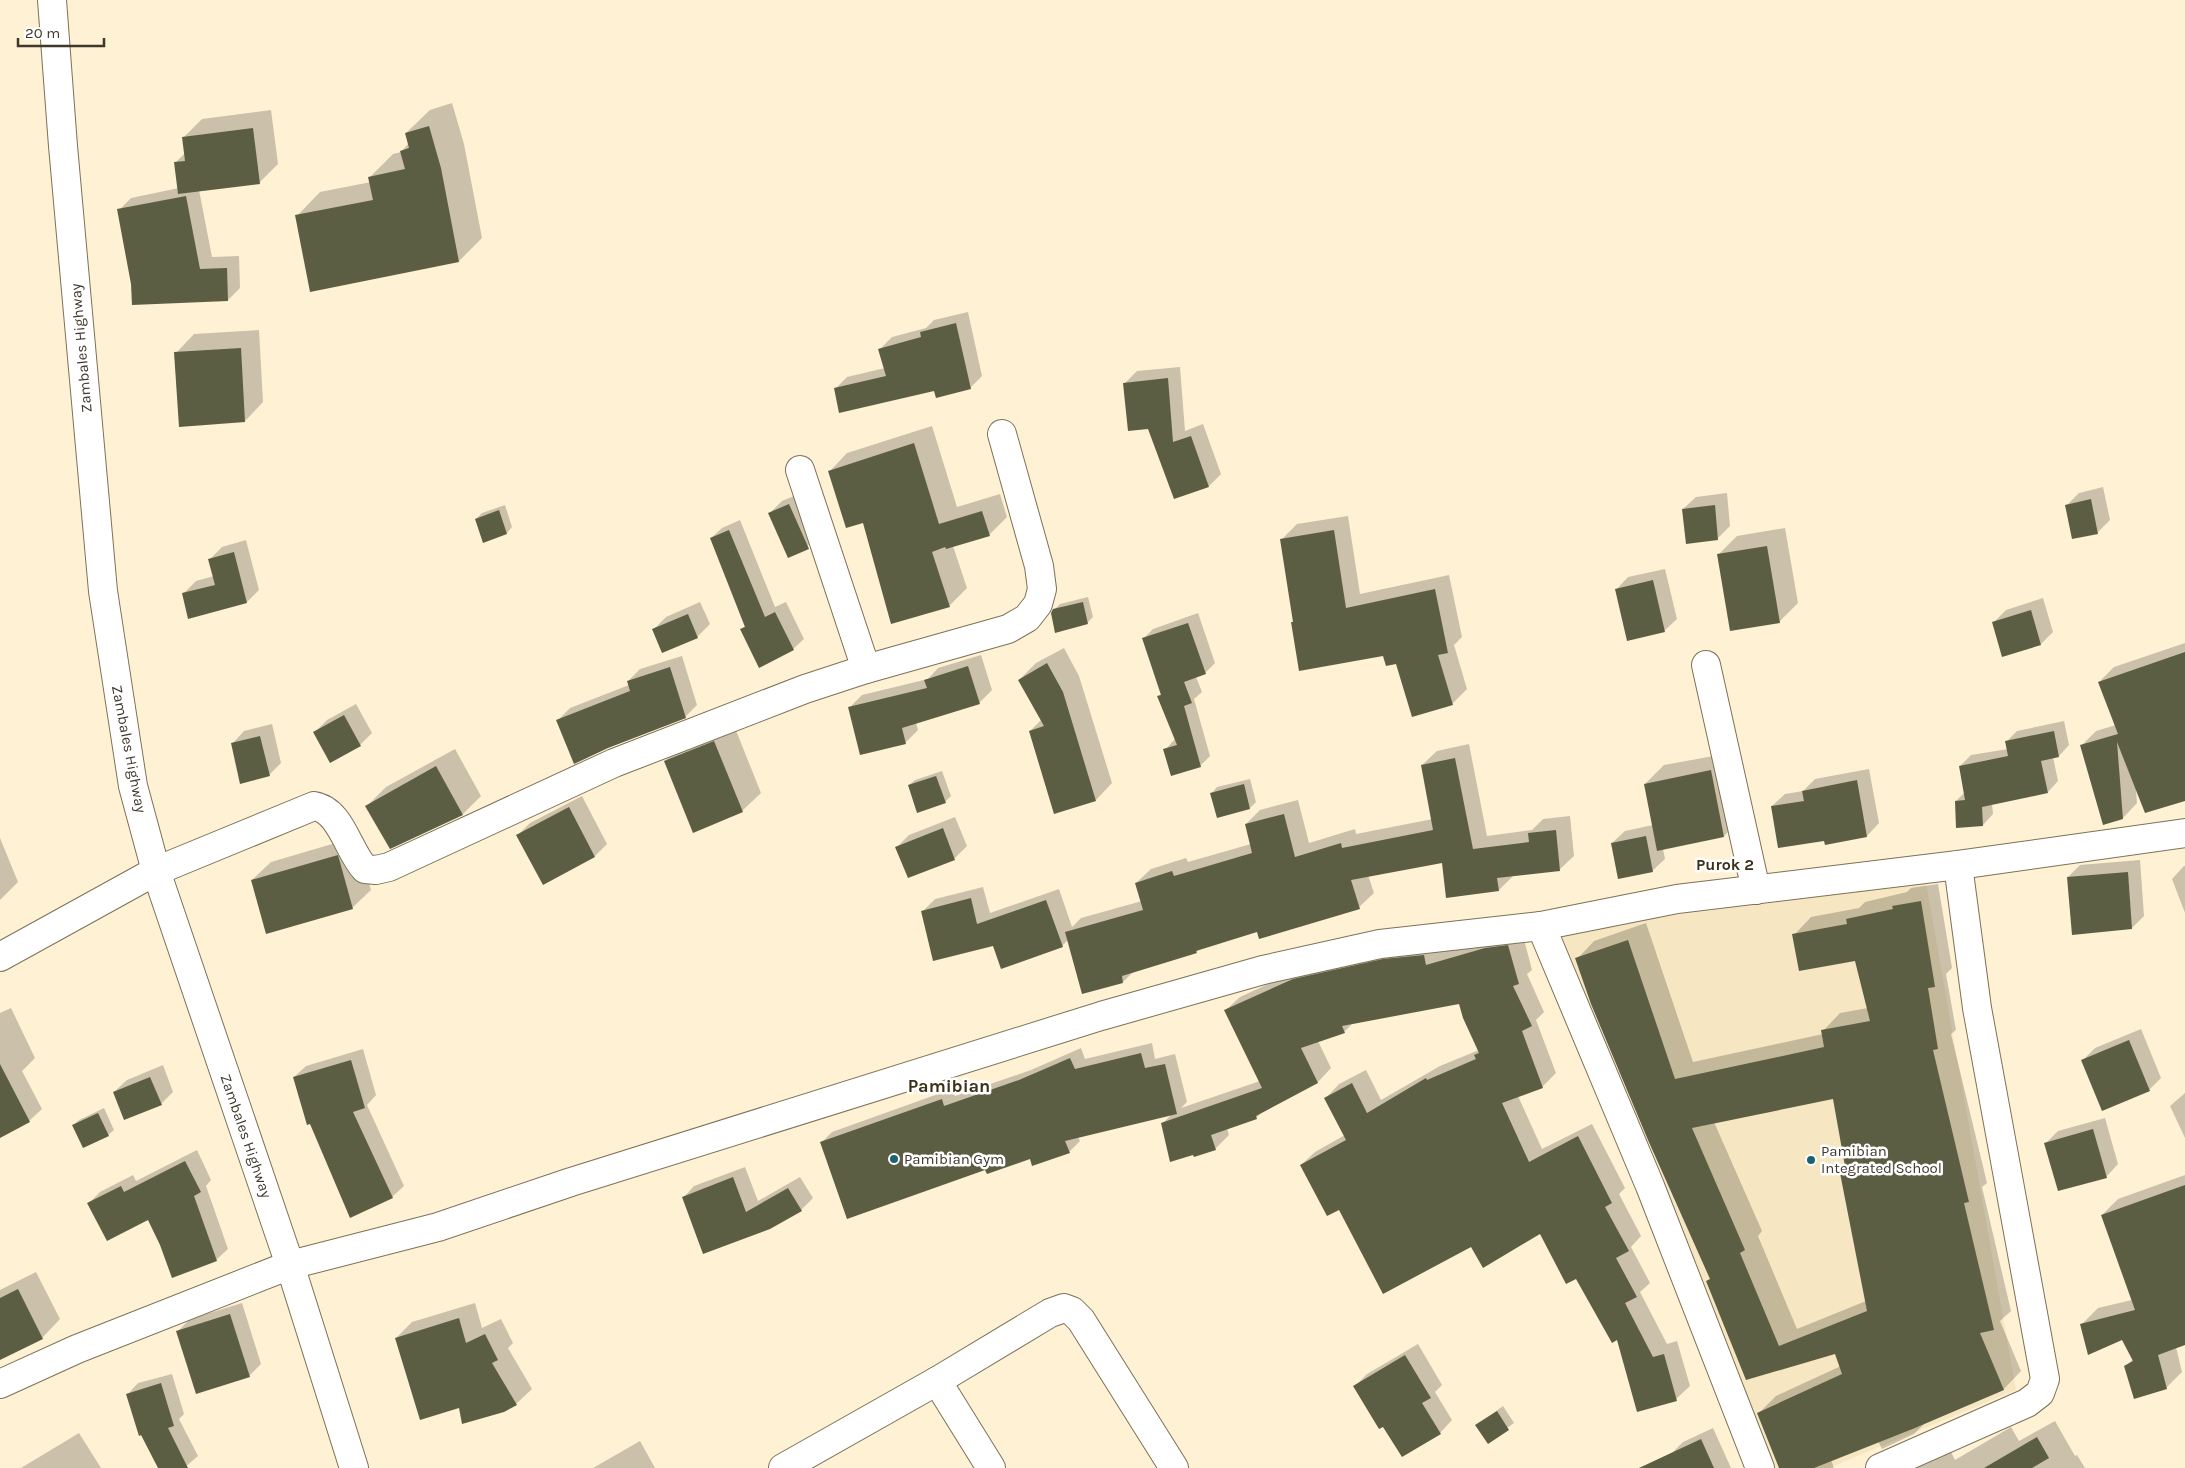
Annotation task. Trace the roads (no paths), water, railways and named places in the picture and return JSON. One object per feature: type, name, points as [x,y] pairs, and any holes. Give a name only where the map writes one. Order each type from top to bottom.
[{"type":"street","name":"Zambales Highway","points":[[52,0],[63,146],[104,592],[134,786],[156,871],[290,1265],[354,1468]]},
{"type":"street","points":[[0,957],[156,871],[314,806],[323,808],[333,815],[358,861],[365,869],[376,870],[389,867],[614,763],[805,689],[866,669],[1008,629],[1027,618],[1038,604],[1042,589],[1039,566],[1002,434]]},
{"type":"street","points":[[800,470],[866,669]]},
{"type":"street","points":[[1706,665],[1756,890]]},
{"type":"street","points":[[0,1384],[76,1349],[290,1265],[438,1227],[571,1182],[1100,1016],[1263,970],[1380,944],[1541,926],[1677,899],[1958,865],[2185,834]]},
{"type":"street","points":[[1880,1468],[2027,1403],[2040,1393],[2045,1379],[1977,1008],[1958,865]]},
{"type":"street","points":[[1541,926],[1650,1186],[1760,1468]]},
{"type":"street","points":[[783,1468],[938,1381],[1050,1313],[1064,1308],[1072,1311],[1081,1320],[1174,1468]]},
{"type":"street","points":[[938,1381],[991,1468]]},
{"type":"place","name":"Pamibian Gym","points":[[894,1159]]},
{"type":"place","name":"Pamibian Integrated School","points":[[1811,1160]]},
{"type":"district","name":"Purok 2","points":[[1725,864]]},
{"type":"district","name":"Pamibian","points":[[949,1086]]}]
